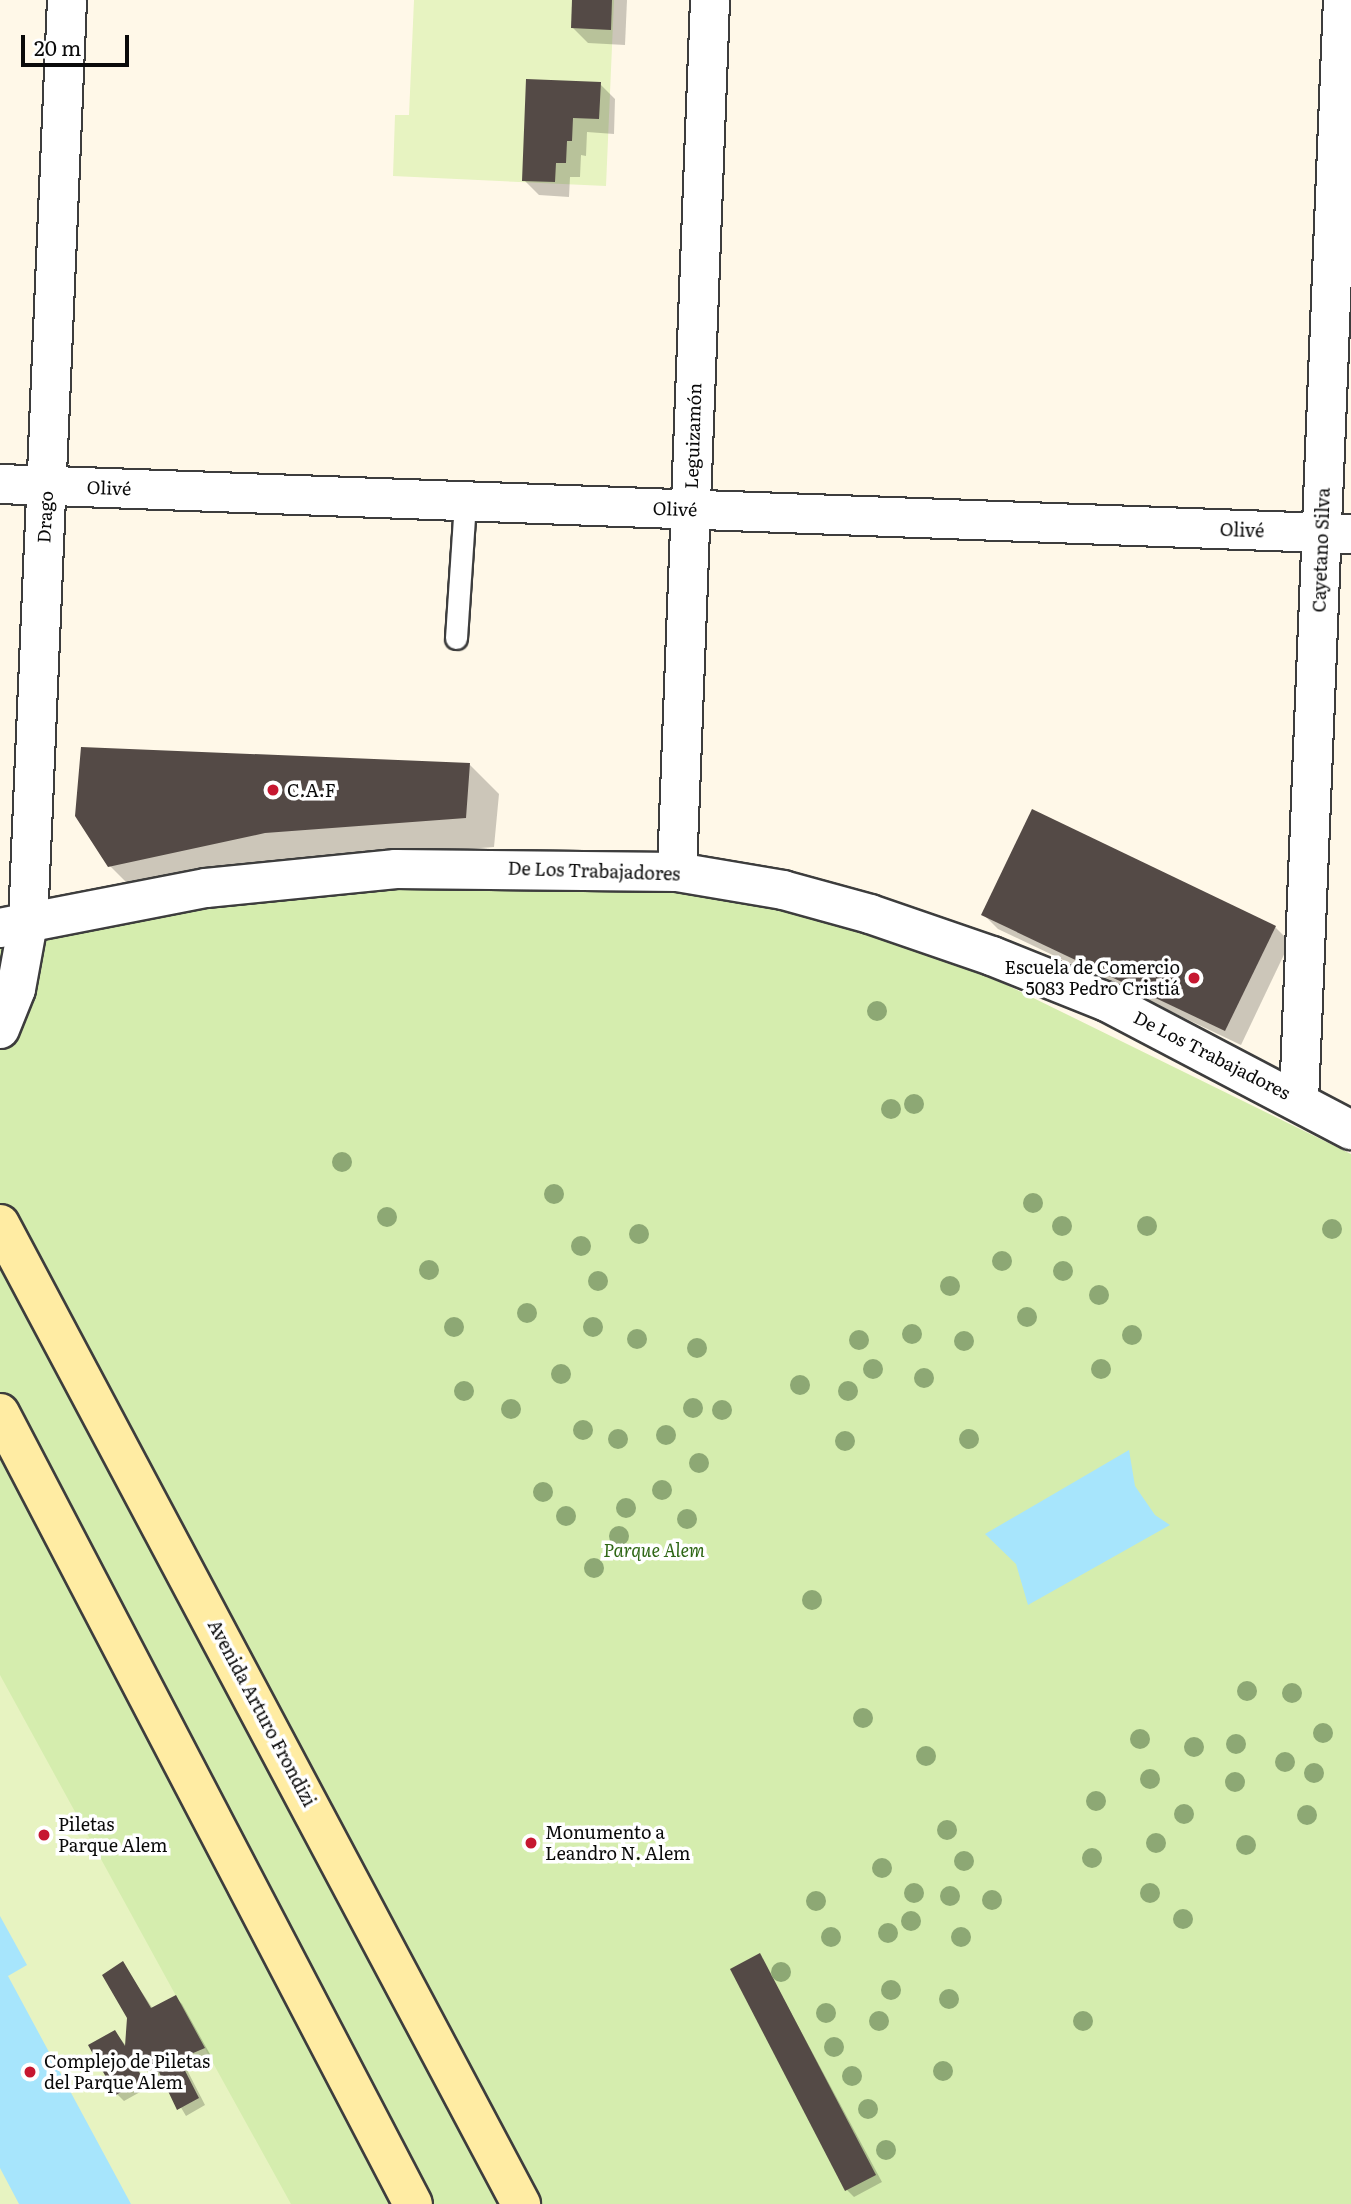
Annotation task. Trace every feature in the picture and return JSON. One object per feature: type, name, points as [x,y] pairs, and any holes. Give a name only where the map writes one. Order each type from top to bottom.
[{"type":"main road","name":"Avenida Arturo Frondizi","points":[[0,1224],[521,2204]]},
{"type":"main road","points":[[0,1413],[413,2204]]},
{"type":"street","name":"Drago","points":[[0,1029],[16,989],[14,925],[47,486],[67,0]]},
{"type":"street","name":"Leguizamón","points":[[677,872],[710,0]]},
{"type":"street","name":"Cayetano Silva","points":[[1299,1100],[1336,533],[1343,0]]},
{"type":"street","name":"Olivé","points":[[0,484],[1336,533]]},
{"type":"street","name":"De Los Trabajadores","points":[[14,925],[206,888],[396,869],[677,872],[783,890],[992,956],[1107,1002],[1299,1100],[1351,1130]]},
{"type":"lane","points":[[456,638],[466,501]]},
{"type":"green space","points":[[414,0],[614,0],[606,186],[393,176],[395,115],[409,115]]},
{"type":"green space","name":"Parque Alem","points":[[443,882],[649,888],[837,918],[1007,985],[1351,1154],[1351,2204],[0,2204],[0,938],[13,943],[250,901]]},
{"type":"green space","name":"Piletas Parque Alem","points":[[0,1675],[192,2025],[291,2204],[0,2204]]},
{"type":"water","points":[[1129,1450],[1135,1486],[1155,1515],[1170,1525],[1028,1605],[1016,1564],[985,1534]]},
{"type":"water","name":"Complejo de Piletas del Parque Alem","points":[[0,1916],[27,1965],[8,1976],[131,2204],[19,2204],[0,2168]]},
{"type":"building","points":[[572,0],[612,0],[611,30],[571,28]]},
{"type":"building","points":[[526,79],[601,82],[599,119],[573,118],[572,141],[567,141],[566,163],[556,163],[555,182],[522,181]]},
{"type":"building","name":"C.A.F","points":[[81,747],[470,763],[466,818],[265,833],[108,867],[75,816]]},
{"type":"building","points":[[1032,809],[1276,926],[1225,1031],[981,915]]},
{"type":"building","points":[[760,1953],[876,2175],[845,2191],[730,1969]]},
{"type":"building","points":[[123,1961],[151,2008],[176,1995],[205,2048],[179,2059],[199,2098],[177,2110],[159,2072],[134,2063],[143,2079],[116,2095],[88,2045],[115,2030],[125,2046],[127,2018],[102,1975]]},
{"type":"place","name":"C.A.F","points":[[273,790]]},
{"type":"place","name":"Escuela de Comercio 5083 Pedro Cristiá","points":[[1194,978]]},
{"type":"place","name":"Piletas Parque Alem","points":[[44,1835]]},
{"type":"place","name":"Monumento a Leandro N. Alem","points":[[531,1843]]},
{"type":"place","name":"Complejo de Piletas del Parque Alem","points":[[30,2072]]}]
